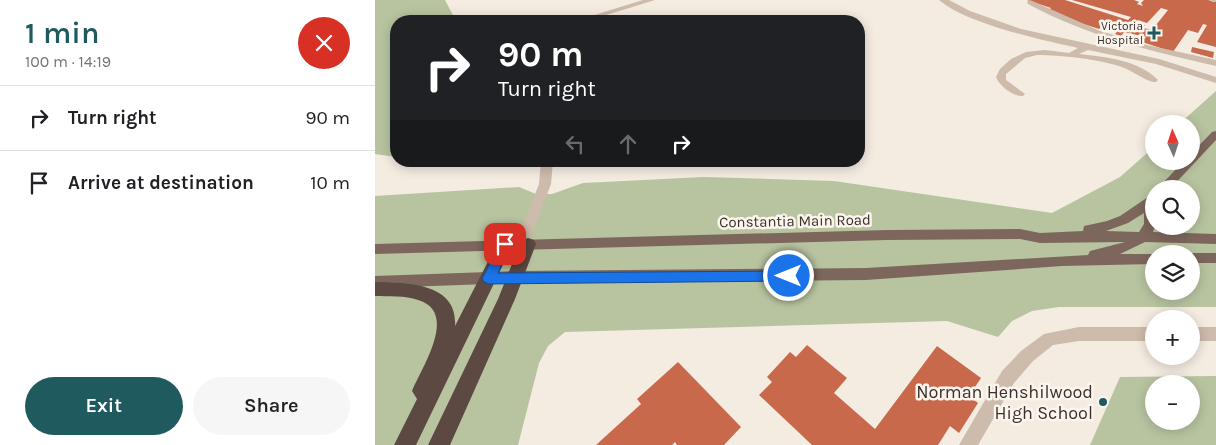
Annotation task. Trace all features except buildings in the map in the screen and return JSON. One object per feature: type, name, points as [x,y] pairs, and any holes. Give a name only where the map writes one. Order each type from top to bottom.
[{"type":"highway","points":[[405,445],[505,244]]},
{"type":"highway","points":[[439,445],[515,277],[525,244]]},
{"type":"highway","points":[[375,290],[407,290],[428,294],[442,304],[446,312],[447,326],[443,343],[399,445]]},
{"type":"main road","points":[[1200,151],[1216,134]]},
{"type":"main road","points":[[1172,180],[1182,170]]},
{"type":"main road","points":[[1020,234],[1050,230],[1102,228],[1124,221],[1145,204]]},
{"type":"main road","name":"Constantia Main Road","points":[[375,249],[887,235],[1020,234],[1041,238],[1144,237],[1216,239]]},
{"type":"main road","points":[[1062,261],[1118,250],[1144,237]]},
{"type":"main road","points":[[1200,258],[1216,258]]},
{"type":"main road","points":[[375,282],[515,277],[865,274],[1062,261],[1145,259]]},
{"type":"lane","points":[[600,15],[651,0]]},
{"type":"lane","points":[[943,0],[979,18],[1085,48],[1151,60],[1216,80]]},
{"type":"lane","points":[[1029,1],[1052,15],[1131,44],[1216,63]]},
{"type":"lane","points":[[1073,56],[1072,54],[1085,48]]},
{"type":"lane","points":[[1020,94],[1002,82],[1002,72],[1016,58],[1034,52],[1126,65],[1143,72],[1153,80]]},
{"type":"lane","points":[[525,244],[545,184],[546,167]]},
{"type":"lane","points":[[968,445],[1008,377],[1027,356],[1049,339],[1079,334],[1145,334]]},
{"type":"lane","points":[[1200,334],[1216,334]]},
{"type":"green space","points":[[375,0],[445,0],[453,15],[390,15],[390,156],[375,154]]},
{"type":"green space","points":[[1216,91],[1216,307],[1059,307],[1032,311],[1012,321],[998,337],[947,321],[565,332],[548,346],[539,363],[518,445],[375,445],[375,196],[519,187],[536,194],[552,194],[583,183],[704,177],[834,181],[1052,213],[1120,177],[1145,155],[1145,170],[1200,170],[1200,115],[1189,115]]},
{"type":"green space","points":[[1200,376],[1216,376],[1216,445],[1090,445],[1120,377],[1145,377],[1145,430],[1200,430]]},
{"type":"place","name":"Victoria Hospital","points":[[1154,33]]},
{"type":"place","name":"Norman Henshilwood High School","points":[[1103,402]]},
{"type":"route","points":[[505,244],[489,278],[789,276]]}]
